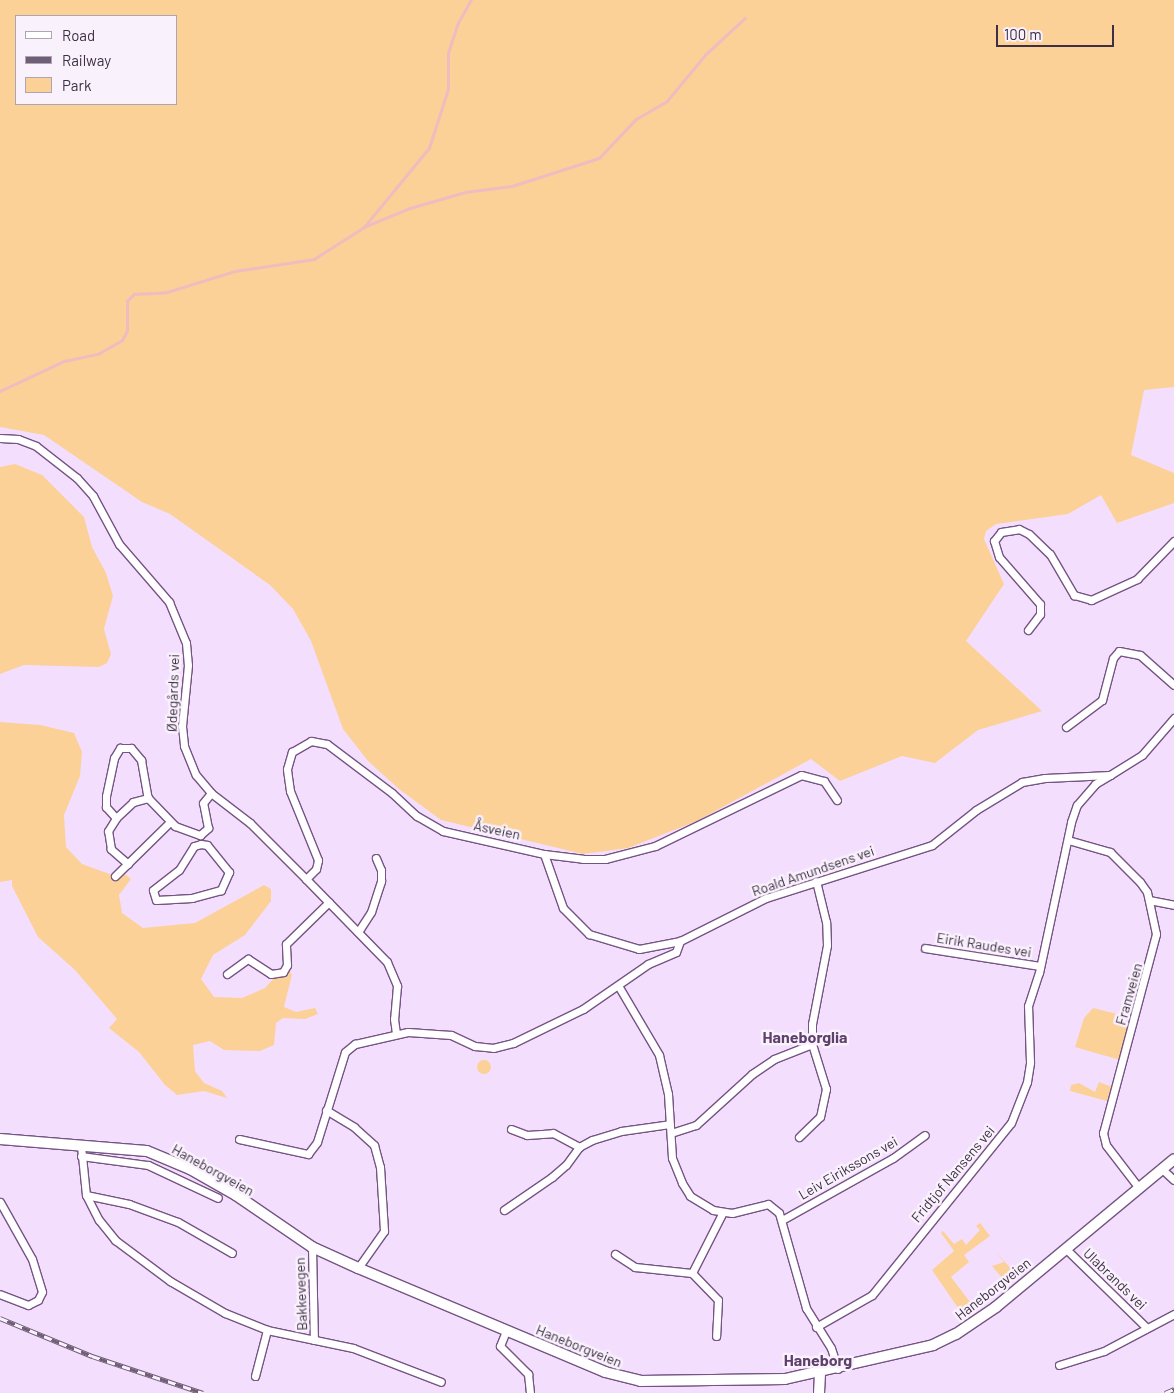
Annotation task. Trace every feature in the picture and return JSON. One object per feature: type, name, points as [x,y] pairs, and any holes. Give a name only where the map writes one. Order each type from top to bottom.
[{"type":"street","name":"Ødegårds vei","points":[[0,438],[18,439],[36,446],[78,478],[92,496],[119,544],[172,606],[186,643],[187,674],[182,714],[184,746],[196,775],[212,793],[250,823],[387,962],[395,977],[396,1032]]},
{"type":"street","points":[[1028,630],[1040,614],[1040,604],[998,557],[994,541],[1001,532],[1019,529],[1029,534],[1050,554],[1074,595],[1091,600],[1137,579],[1174,541]]},
{"type":"street","points":[[1066,726],[1102,700],[1113,658],[1119,651],[1140,655],[1174,685]]},
{"type":"street","name":"Fridtjof Nansens vei","points":[[816,1327],[872,1295],[1011,1123],[1027,1082],[1030,1062],[1028,1006],[1040,966],[1077,805],[1095,784],[1142,755],[1174,718]]},
{"type":"street","name":"Åsveien","points":[[306,879],[316,869],[318,860],[290,791],[287,769],[292,752],[311,741],[327,744],[429,824],[443,831],[544,854],[605,859],[655,846],[801,775],[824,781],[837,800]]},
{"type":"street","points":[[116,818],[108,813],[106,796],[114,758],[120,748],[131,748],[141,760],[148,798],[170,822],[200,835]]},
{"type":"street","name":"Roald Amundsens vei","points":[[239,1139],[308,1154],[317,1142],[345,1052],[355,1044],[396,1032],[437,1032],[474,1046],[501,1047],[583,1009],[619,987],[648,964],[676,952],[680,941],[766,898],[932,845],[976,810],[1022,782],[1045,778],[1109,775]]},
{"type":"street","points":[[200,835],[208,828],[203,804],[212,793]]},
{"type":"street","points":[[128,864],[109,844],[108,832],[116,818],[133,802],[148,798]]},
{"type":"street","points":[[115,876],[170,822]]},
{"type":"street","points":[[200,835],[201,844]]},
{"type":"street","name":"Framveien","points":[[1068,840],[1110,852],[1144,886],[1149,900],[1155,946],[1103,1133],[1106,1146],[1139,1188]]},
{"type":"street","points":[[201,844],[207,845],[229,872],[221,890],[192,898],[156,900],[153,890],[179,870],[194,846],[201,844]]},
{"type":"street","points":[[544,854],[563,908],[589,934],[639,949],[680,941]]},
{"type":"street","points":[[358,932],[371,912],[381,880],[381,870],[376,858]]},
{"type":"street","points":[[800,1137],[820,1117],[826,1089],[812,1044],[812,1024],[828,945],[826,922],[816,881]]},
{"type":"street","points":[[1149,900],[1174,905]]},
{"type":"street","points":[[227,974],[248,958],[271,974],[283,972],[287,965],[286,944],[329,902]]},
{"type":"street","name":"Eirik Raudes vei","points":[[925,948],[1040,966]]},
{"type":"street","points":[[619,987],[658,1056],[670,1124],[672,1158],[690,1196],[723,1212],[742,1212],[768,1204],[779,1212],[806,1308],[816,1327],[831,1348],[838,1368]]},
{"type":"street","points":[[671,1133],[696,1126],[752,1074],[774,1060],[812,1044]]},
{"type":"street","points":[[326,1110],[354,1127],[374,1145],[380,1166],[384,1232],[358,1268]]},
{"type":"street","points":[[504,1210],[566,1165],[579,1147],[621,1132],[670,1124]]},
{"type":"street","points":[[511,1129],[527,1135],[553,1134],[579,1147]]},
{"type":"street","name":"Leiv Eirikssons vei","points":[[782,1220],[892,1158],[925,1135]]},
{"type":"street","name":"Haneborgveien","points":[[0,1139],[81,1151],[133,1148],[174,1162],[236,1195],[312,1247],[506,1331],[623,1379],[768,1380],[820,1373],[913,1352],[956,1334],[996,1307],[1174,1158]]},
{"type":"street","points":[[218,1198],[148,1165],[81,1151],[86,1196],[110,1234],[136,1258],[191,1295],[267,1330],[353,1348],[441,1382]]},
{"type":"street","points":[[1162,1169],[1174,1180]]},
{"type":"street","points":[[86,1196],[129,1204],[178,1222],[232,1253]]},
{"type":"street","points":[[0,1202],[32,1259],[42,1292],[38,1300],[28,1305],[0,1294]]},
{"type":"street","points":[[692,1273],[723,1212]]},
{"type":"street","name":"Bakkevegen","points":[[312,1247],[314,1340]]},
{"type":"street","name":"Ulabrands vei","points":[[1066,1249],[1147,1328]]},
{"type":"street","points":[[615,1254],[635,1267],[692,1273],[718,1300],[716,1336]]},
{"type":"street","points":[[1059,1365],[1104,1351],[1174,1314]]},
{"type":"street","points":[[255,1376],[267,1330]]},
{"type":"street","points":[[506,1331],[500,1346],[528,1374],[530,1393]]},
{"type":"street","points":[[819,1393],[820,1373]]},
{"type":"green space","points":[[0,0],[1174,0],[1174,387],[1144,390],[1131,455],[1174,473],[1174,503],[1117,523],[1101,495],[1068,514],[996,524],[986,531],[984,539],[1004,584],[966,641],[1042,711],[978,730],[935,763],[902,756],[840,781],[811,759],[697,821],[628,848],[583,854],[441,820],[399,789],[368,761],[343,729],[311,641],[293,609],[270,585],[170,514],[142,502],[44,435],[0,427]]},
{"type":"green space","points":[[15,464],[42,475],[84,517],[92,547],[106,573],[113,596],[104,629],[111,654],[107,663],[99,667],[24,665],[0,674],[0,467]]},
{"type":"green space","points":[[0,722],[40,725],[74,733],[82,752],[80,776],[64,815],[66,847],[82,864],[115,876],[125,874],[131,879],[119,895],[122,913],[143,928],[195,923],[264,885],[271,889],[271,901],[245,935],[213,955],[201,979],[214,997],[242,998],[265,988],[286,965],[292,975],[284,1007],[296,1012],[315,1008],[318,1014],[305,1019],[283,1018],[276,1023],[274,1045],[260,1051],[224,1050],[210,1041],[193,1045],[195,1071],[204,1083],[222,1091],[227,1098],[204,1091],[177,1095],[165,1085],[139,1052],[109,1028],[117,1019],[75,970],[38,937],[12,886],[12,880],[0,882]]},
{"type":"green space","points":[[1093,1008],[1117,1014],[1117,1018],[1130,1028],[1120,1060],[1075,1047],[1084,1018]]},
{"type":"green space","points":[[481,1060],[487,1060],[491,1067],[487,1074],[481,1074],[477,1070],[477,1064]]},
{"type":"green space","points":[[1099,1082],[1112,1087],[1107,1101],[1070,1091],[1071,1085],[1079,1083],[1095,1092]]},
{"type":"green space","points":[[980,1223],[990,1236],[964,1255],[969,1262],[951,1277],[973,1306],[984,1298],[987,1302],[965,1318],[932,1270],[954,1251],[941,1233],[943,1231],[954,1244],[962,1239],[966,1245],[980,1230],[976,1226]]},
{"type":"green space","points":[[994,1250],[1015,1273],[1017,1278],[1008,1285],[992,1266],[1004,1262]]},
{"type":"waterway","points":[[364,227],[429,148],[448,89],[448,53],[458,23],[471,0]]},
{"type":"waterway","points":[[0,391],[64,361],[98,354],[122,340],[127,331],[127,301],[134,294],[167,292],[235,271],[314,259],[364,227],[410,208],[465,192],[512,186],[599,158],[636,119],[667,101],[705,55],[745,18]]},
{"type":"railway","points":[[0,1318],[92,1356],[203,1393]]},
{"type":"railway","points":[[1165,1393],[1174,1389]]},
{"type":"district","name":"Haneborglia","points":[[805,1037]]},
{"type":"district","name":"Haneborg","points":[[818,1360]]}]
